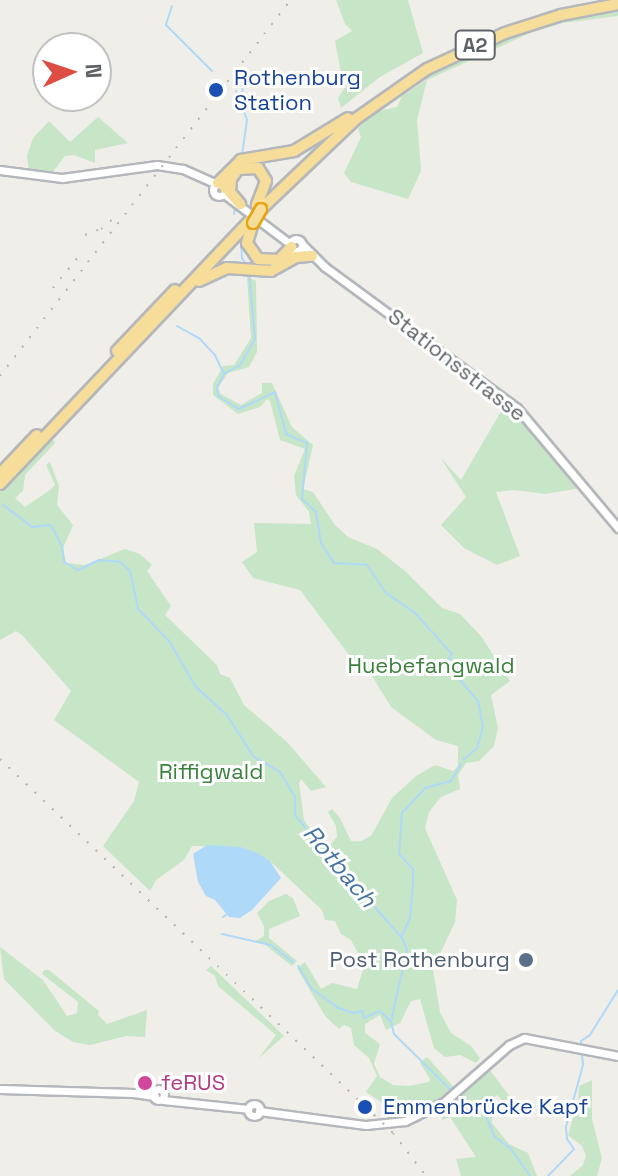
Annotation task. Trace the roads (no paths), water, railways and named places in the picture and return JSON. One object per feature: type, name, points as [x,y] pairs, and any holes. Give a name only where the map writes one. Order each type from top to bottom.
[{"type":"highway","name":"A2","points":[[4,473],[165,311],[259,207],[344,122],[411,72],[470,41],[528,19],[608,0]]},
{"type":"highway","name":"A2","points":[[344,122],[457,53],[532,24],[618,4]]},
{"type":"highway","points":[[219,188],[241,160],[288,154],[326,138]]},
{"type":"highway","points":[[219,188],[248,166],[263,173],[265,188],[259,207]]},
{"type":"highway","points":[[233,175],[230,190],[240,204]]},
{"type":"highway","name":"A2","points":[[0,484],[4,473],[249,220]]},
{"type":"highway","points":[[249,220],[247,243],[258,259],[279,260],[295,246]]},
{"type":"highway","points":[[280,267],[295,246]]},
{"type":"highway","points":[[165,311],[209,274],[249,268],[268,271],[296,257],[311,256]]},
{"type":"main road","points":[[0,170],[62,178],[157,165],[183,169],[219,188],[295,246]]},
{"type":"main road","name":"Stationsstrasse","points":[[295,246],[517,408],[618,528]]},
{"type":"main road","points":[[0,1088],[143,1093],[248,1109],[255,1104],[259,1111],[381,1125],[408,1120],[439,1105],[524,1038],[618,1056]]},
{"type":"water","points":[[207,845],[241,847],[259,854],[270,861],[281,878],[252,910],[240,918],[229,917],[215,900],[206,896],[198,882],[193,854]]},
{"type":"waterway","points":[[172,6],[166,25],[212,71]]},
{"type":"waterway","points":[[242,99],[243,81]]},
{"type":"waterway","points":[[236,91],[247,120],[242,155]]},
{"type":"waterway","points":[[234,214],[235,207]]},
{"type":"waterway","points":[[241,241],[242,258],[247,266]]},
{"type":"waterway","points":[[249,272],[255,339],[240,365],[224,374],[217,387],[218,396],[239,409],[275,392],[286,434],[307,443],[302,499],[316,512],[321,543],[334,563],[367,565],[385,592],[415,613],[452,654],[446,664],[478,701],[483,726],[477,748],[463,760]]},
{"type":"waterway","points":[[177,326],[199,338],[215,355],[223,372]]},
{"type":"waterway","name":"Rotbach","points":[[3,505],[32,527],[51,525],[62,547],[64,562],[78,570],[99,560],[120,562],[130,571],[138,609],[169,641],[196,687],[227,715],[253,756],[280,772],[295,797],[295,815],[402,938],[407,949],[391,1022],[394,1034],[459,1098],[482,1107],[495,1137],[510,1148],[530,1176]]},
{"type":"waterway","points":[[402,936],[410,918],[413,881],[413,869],[399,854],[402,813],[425,788],[451,781],[461,764]]},
{"type":"waterway","points":[[222,934],[271,945],[293,962]]},
{"type":"waterway","points":[[298,966],[312,989],[338,1008],[353,1013],[362,1011],[364,1018],[380,1011],[390,1021]]},
{"type":"waterway","points":[[548,1176],[574,1149],[567,1139],[566,1127],[583,1065],[581,1041],[590,1035],[618,990]]},
{"type":"railway","points":[[0,376],[291,0]]},
{"type":"railway","points":[[85,235],[101,229],[115,217]]},
{"type":"railway","points":[[53,288],[78,257]]},
{"type":"railway","points":[[0,759],[393,1133],[426,1176]]},
{"type":"place","name":"Rothenburg Station","points":[[216,90]]},
{"type":"place","name":"Post Rothenburg","points":[[526,960]]},
{"type":"place","name":"feRUS","points":[[145,1083]]},
{"type":"place","name":"Emmenbrücke Kapf","points":[[365,1107]]},
{"type":"park label","name":"Huebefangwald","points":[[431,666]]},
{"type":"park label","name":"Riffigwald","points":[[211,772]]}]
